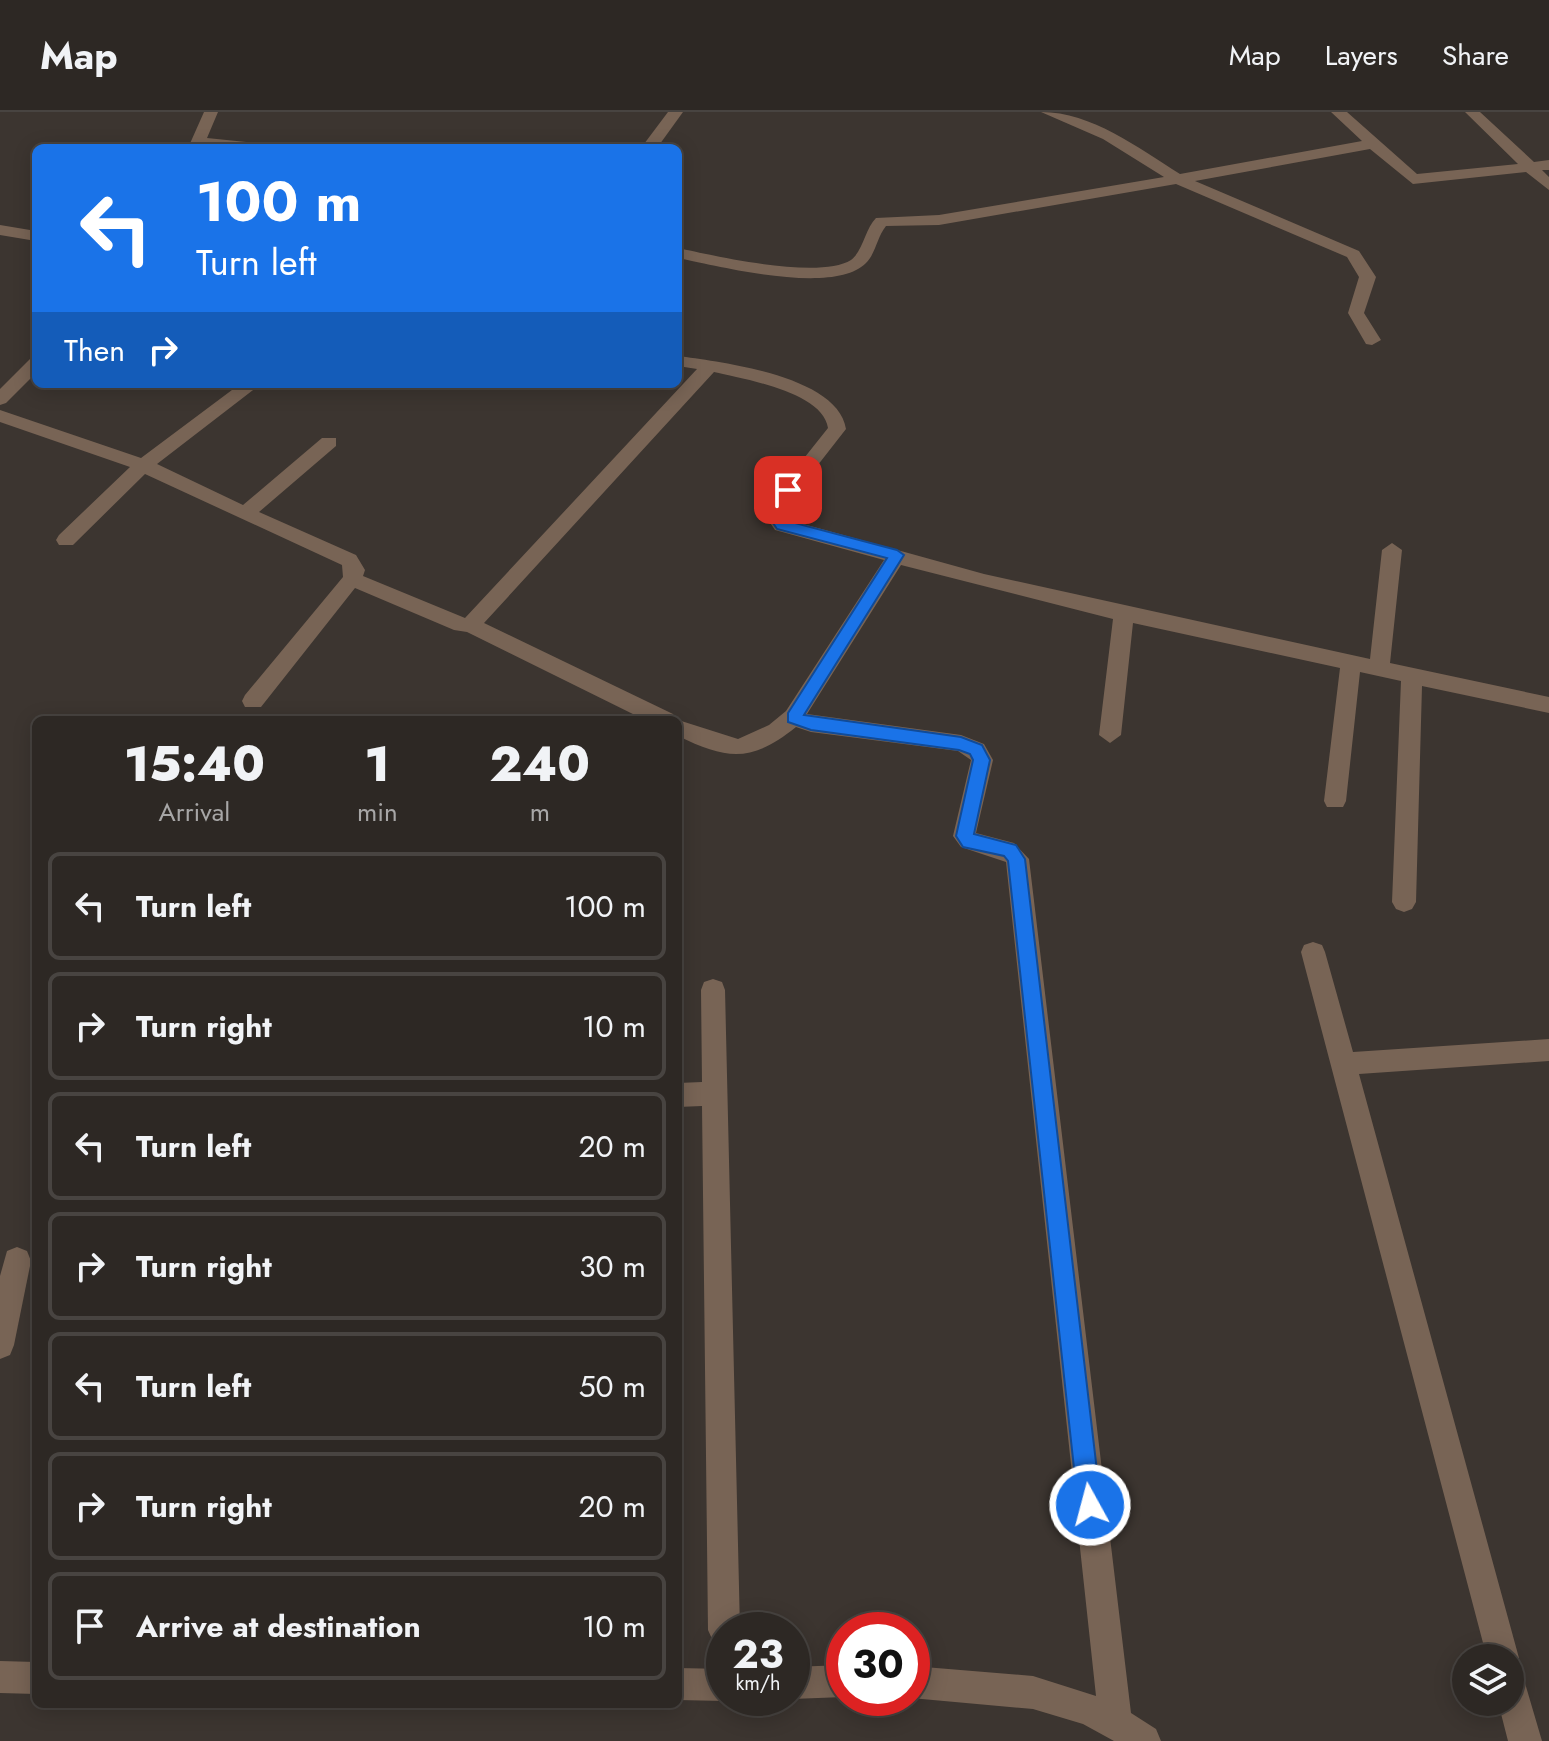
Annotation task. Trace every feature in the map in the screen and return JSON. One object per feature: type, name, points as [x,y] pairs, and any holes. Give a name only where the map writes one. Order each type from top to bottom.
[{"type":"street","points":[[198,144],[211,112]]},
{"type":"street","points":[[652,144],[676,112]]},
{"type":"street","points":[[1048,112],[1108,136],[1177,179],[1353,254],[1368,278],[1367,293],[1356,313],[1372,340]]},
{"type":"street","points":[[1338,112],[1370,144],[1413,179],[1549,165]]},
{"type":"street","points":[[1472,112],[1549,185]]},
{"type":"street","points":[[682,254],[789,271],[833,270],[860,260],[882,221],[939,220],[1370,144]]},
{"type":"street","points":[[0,230],[32,235]]},
{"type":"street","points":[[682,362],[710,366],[808,395],[835,415],[837,429],[772,511],[776,521],[984,581],[1549,705]]},
{"type":"street","points":[[470,625],[710,366]]},
{"type":"street","points":[[0,399],[32,367]]},
{"type":"street","points":[[66,540],[143,465],[247,388]]},
{"type":"street","points":[[0,416],[143,465],[349,560],[355,570],[352,579],[253,701]]},
{"type":"street","points":[[245,514],[329,442]]},
{"type":"street","points":[[1379,668],[1392,550]]},
{"type":"street","points":[[682,728],[727,748],[739,749],[766,741],[794,717],[897,555]]},
{"type":"street","points":[[352,579],[461,625],[470,625],[657,716]]},
{"type":"street","points":[[1110,735],[1124,614]]},
{"type":"street","points":[[1335,801],[1351,662]]},
{"type":"street","points":[[1404,902],[1412,676]]},
{"type":"street","points":[[794,717],[811,724],[961,743],[976,750],[982,760],[964,836],[970,842],[1009,850],[1017,859],[1115,1719]]},
{"type":"street","points":[[1313,952],[1499,1644]]},
{"type":"street","points":[[713,990],[724,1612]]},
{"type":"street","points":[[1343,1064],[1549,1050]]},
{"type":"street","points":[[682,1095],[716,1094]]},
{"type":"street","points":[[0,1345],[17,1261]]},
{"type":"street","points":[[0,1677],[32,1678]]},
{"type":"street","points":[[930,1683],[972,1684],[1050,1694],[1115,1719],[1144,1741]]},
{"type":"street","points":[[682,1684],[706,1685]]},
{"type":"street","points":[[1518,1716],[1525,1741]]},
{"type":"route","points":[[788,490],[772,511],[776,521],[782,525],[897,555],[794,717],[811,724],[961,743],[976,750],[982,760],[964,836],[970,842],[1009,850],[1017,859],[1090,1505]]}]
